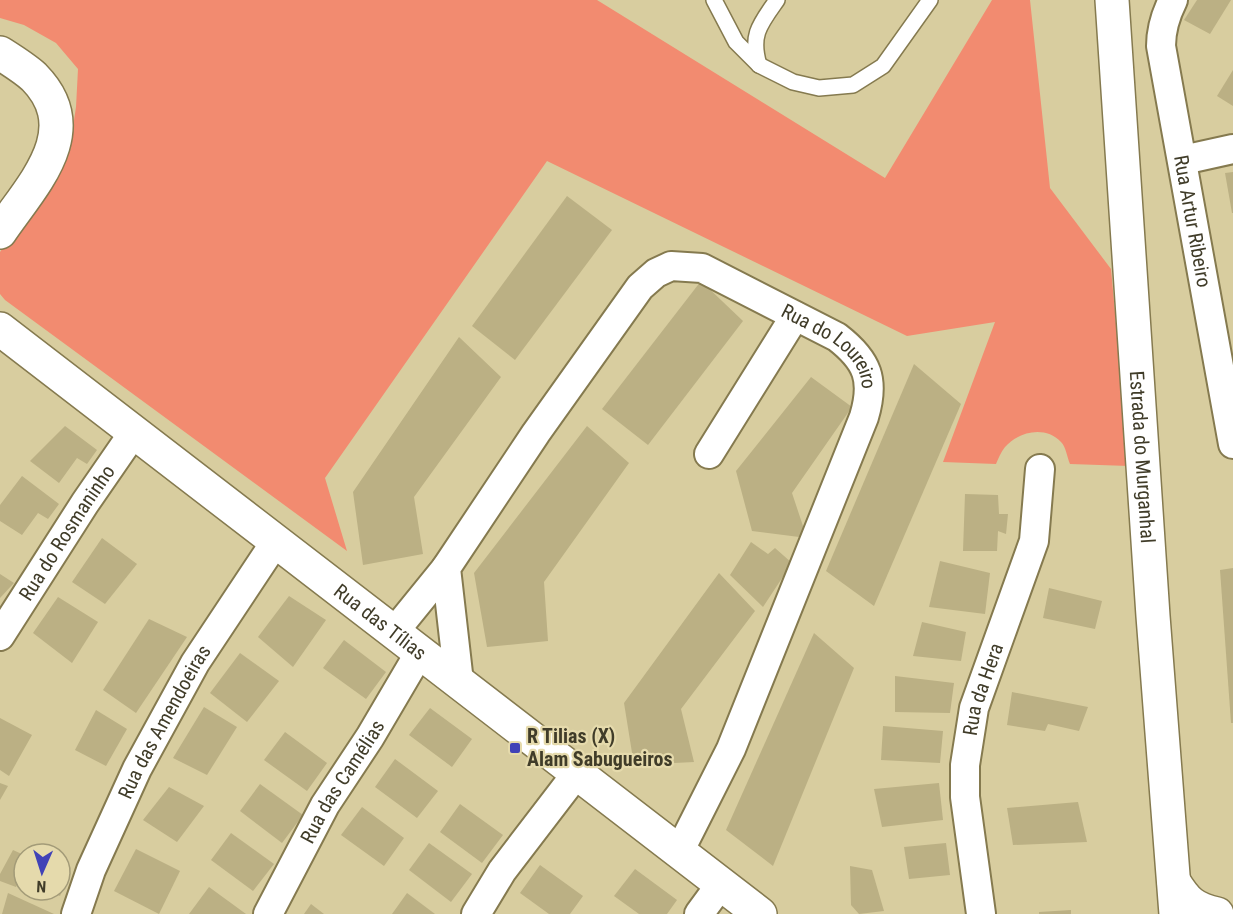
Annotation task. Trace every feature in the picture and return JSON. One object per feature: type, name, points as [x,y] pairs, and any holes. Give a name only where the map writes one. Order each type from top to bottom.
[{"type":"street","name":"Estrada do Murganhal","points":[[1112,0],[1153,616],[1176,914]]},
{"type":"street","name":"Rua Artur Ribeiro","points":[[1173,0],[1165,15],[1161,31],[1161,46],[1233,444]]},
{"type":"street","points":[[0,232],[47,164],[56,141],[57,124],[52,103],[34,78],[6,60]]},
{"type":"street","points":[[1183,160],[1233,149]]},
{"type":"street","name":"Rua do Loureiro","points":[[394,632],[446,568],[536,433],[640,287],[656,273],[670,266],[702,268],[837,337],[855,351],[865,368],[870,384],[869,399],[851,452],[731,749],[679,852]]},
{"type":"street","points":[[709,454],[795,316]]},
{"type":"street","name":"Rua das Tílias","points":[[0,329],[760,914]]},
{"type":"street","name":"Rua do Rosmaninho","points":[[0,636],[85,503],[134,432]]},
{"type":"street","name":"Rua da Hera","points":[[981,914],[965,797],[965,765],[974,708],[1034,541],[1040,469]]},
{"type":"street","name":"Rua das Amendoeiras","points":[[76,914],[91,870],[137,769],[195,663],[276,542]]},
{"type":"street","points":[[446,568],[459,682]]},
{"type":"street","name":"Rua das Camélias","points":[[267,914],[325,805],[370,737],[420,652]]},
{"type":"street","points":[[476,914],[502,871],[577,773]]},
{"type":"street","points":[[1160,914],[1174,882]]},
{"type":"street","points":[[1174,882],[1186,901],[1206,912],[1216,914]]},
{"type":"street","points":[[699,914],[721,884]]},
{"type":"lane","points":[[714,0],[736,42],[759,65],[793,82],[819,88],[853,85],[883,66],[930,0]]},
{"type":"lane","points":[[759,65],[754,47],[760,24],[777,0]]},
{"type":"shaded area","points":[[0,0],[597,0],[885,178],[992,0],[1030,0],[1050,188],[1111,269],[1129,466],[1070,464],[1061,442],[1055,437],[1040,432],[1024,434],[1010,442],[996,464],[943,462],[995,322],[907,336],[547,161],[325,478],[347,551],[5,300],[0,294],[0,252],[70,147],[76,107],[78,69],[56,43],[24,25],[0,18]]},
{"type":"building","points":[[1197,0],[1231,0],[1210,34],[1184,20]]},
{"type":"building","points":[[1233,70],[1233,106],[1217,96]]},
{"type":"building","points":[[1233,172],[1233,213],[1232,213],[1225,173]]},
{"type":"building","points":[[567,196],[612,230],[515,360],[472,326]]},
{"type":"building","points":[[701,281],[743,321],[648,445],[602,409]]},
{"type":"building","points":[[459,337],[501,377],[414,497],[423,554],[363,565],[353,492]]},
{"type":"building","points":[[914,364],[961,404],[874,606],[826,571]]},
{"type":"building","points":[[811,377],[852,407],[792,493],[807,538],[752,531],[736,471]]},
{"type":"building","points":[[65,426],[97,450],[87,464],[77,458],[59,483],[30,461]]},
{"type":"building","points":[[587,426],[629,463],[544,582],[548,641],[487,647],[474,573]]},
{"type":"building","points":[[22,476],[59,504],[48,519],[38,513],[22,535],[0,521],[0,505]]},
{"type":"building","points":[[965,494],[998,495],[999,514],[1008,514],[1006,534],[998,531],[997,551],[963,551]]},
{"type":"building","points":[[102,538],[137,564],[105,604],[72,582]]},
{"type":"building","points":[[751,542],[768,554],[775,548],[792,563],[763,607],[730,575]]},
{"type":"building","points":[[940,561],[990,573],[985,614],[929,607]]},
{"type":"building","points":[[1233,568],[1233,723],[1231,723],[1220,570]]},
{"type":"building","points":[[719,573],[755,611],[681,709],[694,762],[634,765],[624,703]]},
{"type":"building","points":[[0,574],[14,583],[0,598]]},
{"type":"building","points":[[1049,588],[1102,601],[1095,629],[1043,618]]},
{"type":"building","points":[[289,596],[326,620],[293,667],[258,637]]},
{"type":"building","points":[[58,597],[98,622],[72,663],[33,633]]},
{"type":"building","points":[[149,619],[187,637],[136,713],[103,690]]},
{"type":"building","points":[[922,622],[966,632],[961,661],[913,656]]},
{"type":"building","points":[[814,633],[854,668],[773,866],[726,830]]},
{"type":"building","points":[[344,640],[386,672],[366,699],[323,668]]},
{"type":"building","points":[[240,653],[279,681],[247,722],[210,693]]},
{"type":"building","points":[[895,676],[954,683],[950,713],[895,712]]},
{"type":"building","points":[[1012,692],[1088,707],[1079,731],[1048,724],[1045,731],[1007,725]]},
{"type":"building","points":[[204,707],[237,727],[207,775],[173,758]]},
{"type":"building","points":[[430,708],[472,739],[452,767],[409,735]]},
{"type":"building","points":[[96,710],[127,729],[106,766],[75,750]]},
{"type":"building","points":[[0,718],[32,735],[9,776],[0,770]]},
{"type":"building","points":[[883,726],[943,731],[940,763],[881,760]]},
{"type":"building","points":[[285,732],[327,763],[307,791],[264,760]]},
{"type":"building","points":[[395,759],[438,791],[417,818],[375,787]]},
{"type":"building","points":[[0,783],[8,786],[0,800]]},
{"type":"building","points":[[939,783],[943,820],[882,827],[874,789]]},
{"type":"building","points":[[260,784],[303,815],[282,843],[240,811]]},
{"type":"building","points":[[169,787],[204,806],[177,842],[143,820]]},
{"type":"building","points":[[1078,802],[1087,842],[1013,845],[1007,808]]},
{"type":"building","points":[[460,804],[503,835],[482,863],[440,832]]},
{"type":"building","points":[[362,807],[404,838],[384,866],[341,835]]},
{"type":"building","points":[[231,833],[274,864],[253,891],[211,860]]},
{"type":"building","points":[[429,843],[472,874],[451,902],[409,870]]},
{"type":"building","points":[[946,843],[950,875],[909,879],[904,847]]},
{"type":"building","points":[[136,849],[180,871],[159,914],[114,891]]},
{"type":"building","points":[[12,852],[12,886],[0,881],[0,874]]},
{"type":"building","points":[[540,865],[583,896],[570,914],[549,914],[520,893]]},
{"type":"building","points":[[850,866],[872,870],[884,911],[859,914],[851,905]]},
{"type":"building","points":[[635,869],[677,900],[667,914],[639,914],[614,896]]},
{"type":"building","points":[[209,887],[246,914],[189,914]]},
{"type":"building","points":[[8,893],[12,895],[12,902],[28,902],[54,914],[2,914]]},
{"type":"building","points":[[407,893],[435,914],[392,914]]},
{"type":"building","points":[[311,904],[324,914],[304,914]]},
{"type":"building","points":[[1071,910],[1071,914],[1039,914],[1039,912]]},
{"type":"place","name":"R Tilias (X) Alam Sabugueiros","points":[[515,748]]}]
